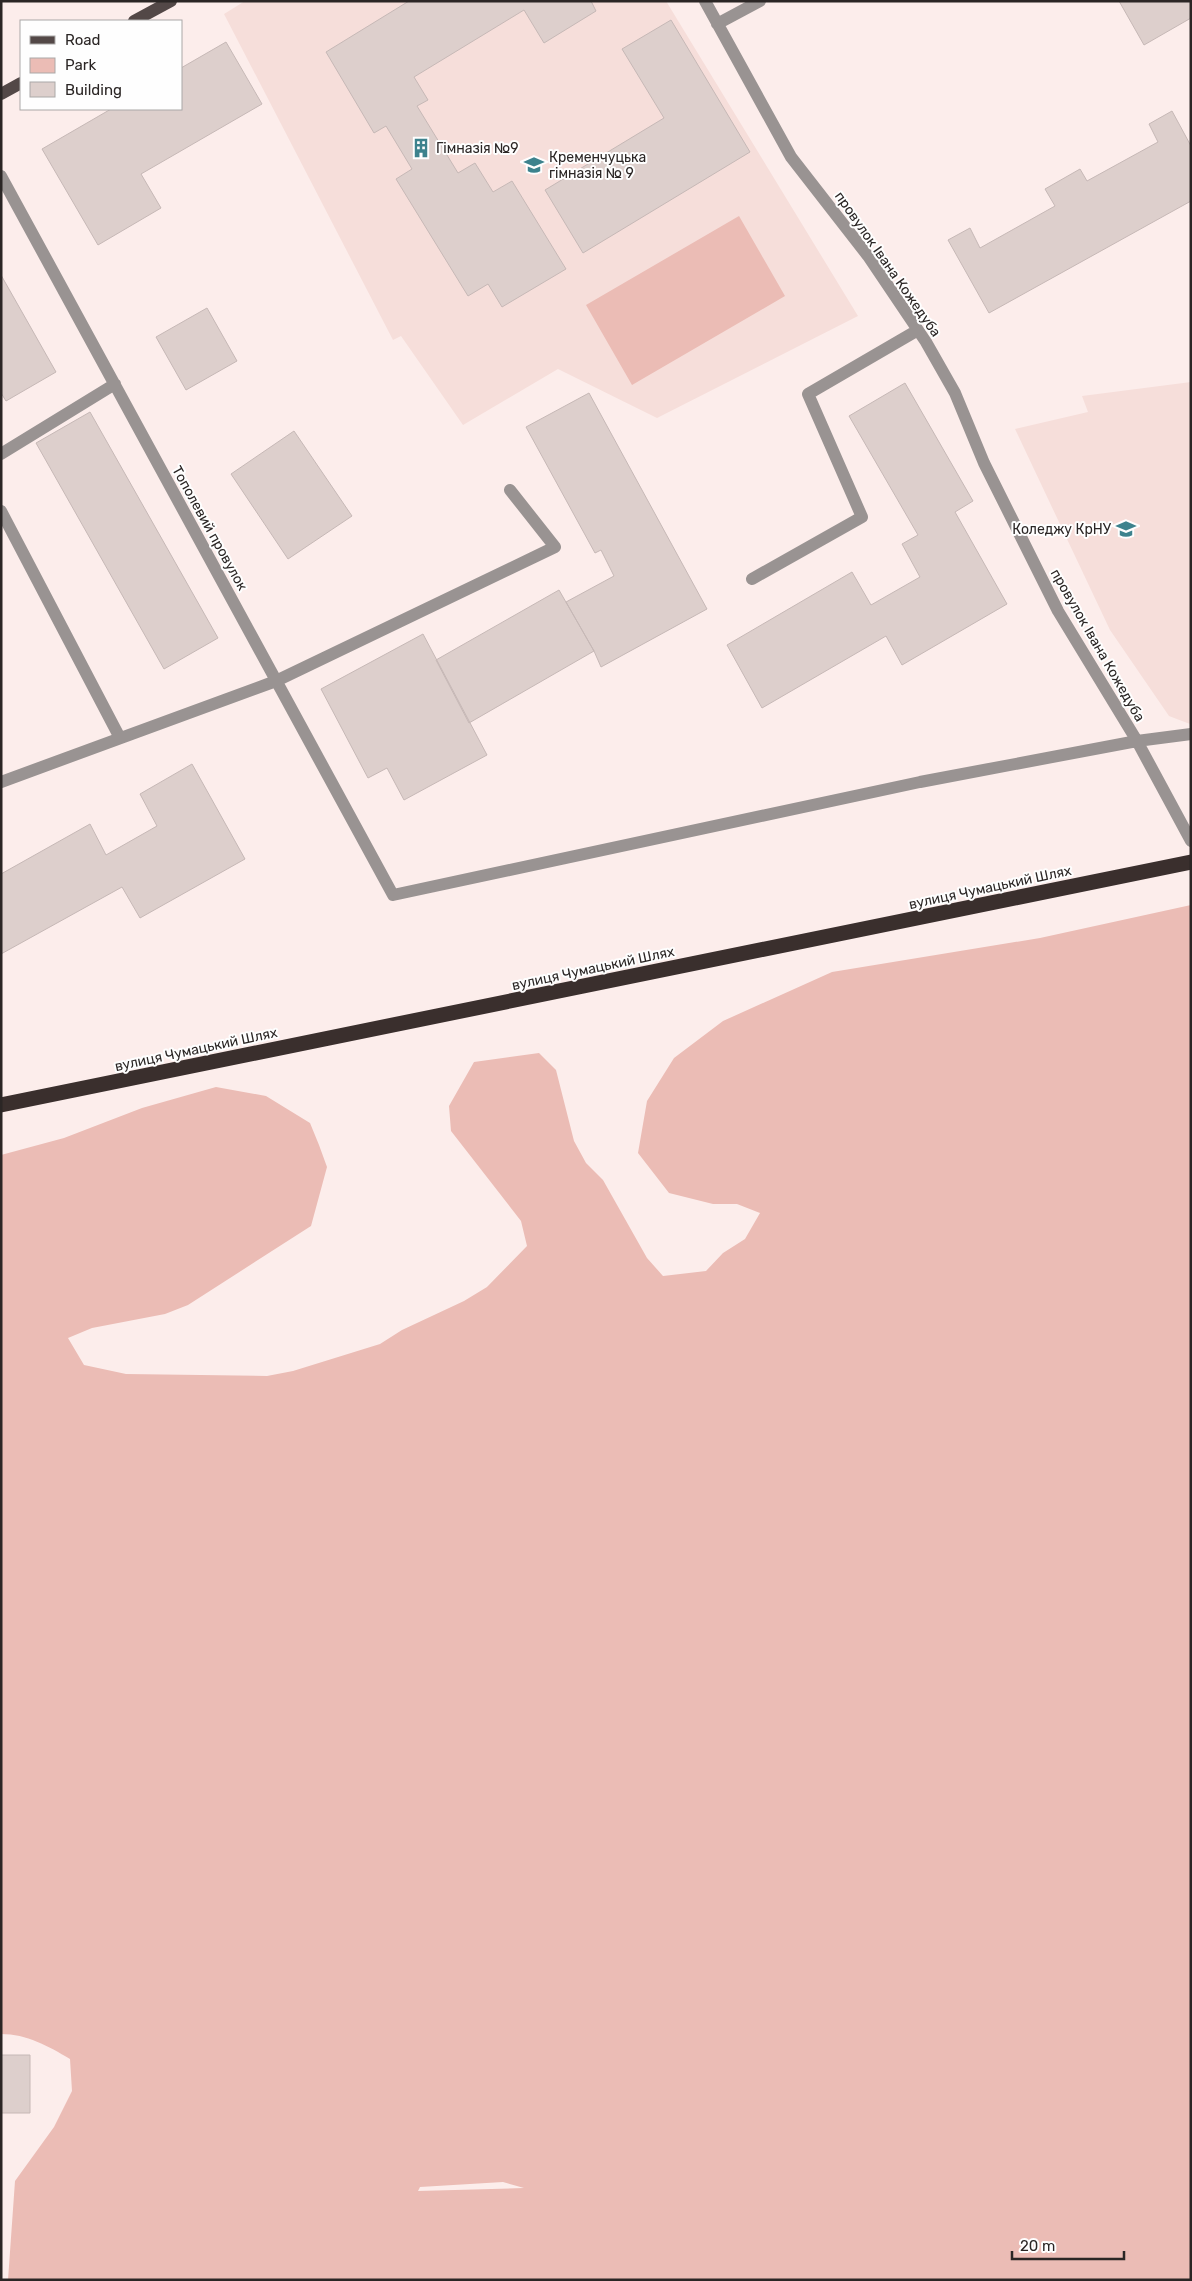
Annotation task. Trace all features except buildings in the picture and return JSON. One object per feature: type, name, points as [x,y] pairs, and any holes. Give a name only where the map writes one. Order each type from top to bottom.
[{"type":"highway","name":"вулиця Чумацький Шлях","points":[[1,1105],[1191,862]]},
{"type":"main road","points":[[136,20],[171,1]]},
{"type":"main road","points":[[1,94],[20,84]]},
{"type":"street","name":"провулок Івана Кожедуба","points":[[705,1],[791,157],[868,256],[918,330],[955,393],[984,463],[1058,611],[1137,741],[1191,841]]},
{"type":"street","points":[[717,24],[760,1]]},
{"type":"street","name":"Тополевий провулок","points":[[1,176],[392,895],[920,782],[1137,741]]},
{"type":"street","points":[[752,579],[862,517],[808,394],[918,330]]},
{"type":"street","points":[[1,454],[114,384]]},
{"type":"street","points":[[1,782],[276,681],[555,547],[510,490]]},
{"type":"street","points":[[1,511],[120,738]]},
{"type":"street","points":[[1137,741],[1191,734]]},
{"type":"shaded area","name":"Кременчуцька гімназія № 9","points":[[245,1],[666,1],[858,316],[657,418],[558,369],[463,425],[401,336],[393,340],[224,14]]},
{"type":"shaded area","name":"Коледжу КрНУ","points":[[1191,382],[1190,724],[1169,716],[1110,630],[1015,429],[1088,412],[1082,396]]},
{"type":"green space","points":[[739,216],[785,296],[632,385],[586,305]]},
{"type":"green space","points":[[1191,905],[1191,2280],[8,2280],[15,2181],[54,2127],[72,2091],[70,2059],[28,2038],[1,2034],[1,1155],[64,1138],[142,1108],[216,1087],[266,1096],[310,1123],[327,1167],[311,1226],[188,1305],[165,1314],[92,1328],[68,1338],[84,1365],[126,1374],[267,1376],[293,1371],[380,1344],[402,1330],[464,1301],[487,1287],[527,1246],[521,1221],[451,1131],[449,1106],[474,1062],[539,1053],[556,1070],[574,1141],[586,1163],[603,1180],[647,1258],[663,1276],[706,1271],[723,1253],[745,1239],[760,1213],[737,1204],[713,1204],[669,1193],[638,1153],[647,1101],[674,1058],[723,1021],[832,972],[1040,938]],"holes":[[[503,2182],[524,2188],[418,2191],[420,2187]]]},
{"type":"place","name":"Гімназія №9","points":[[421,148]]},
{"type":"place","name":"Кременчуцька гімназія № 9","points":[[534,165]]},
{"type":"place","name":"Коледжу КрНУ","points":[[1126,529]]}]
